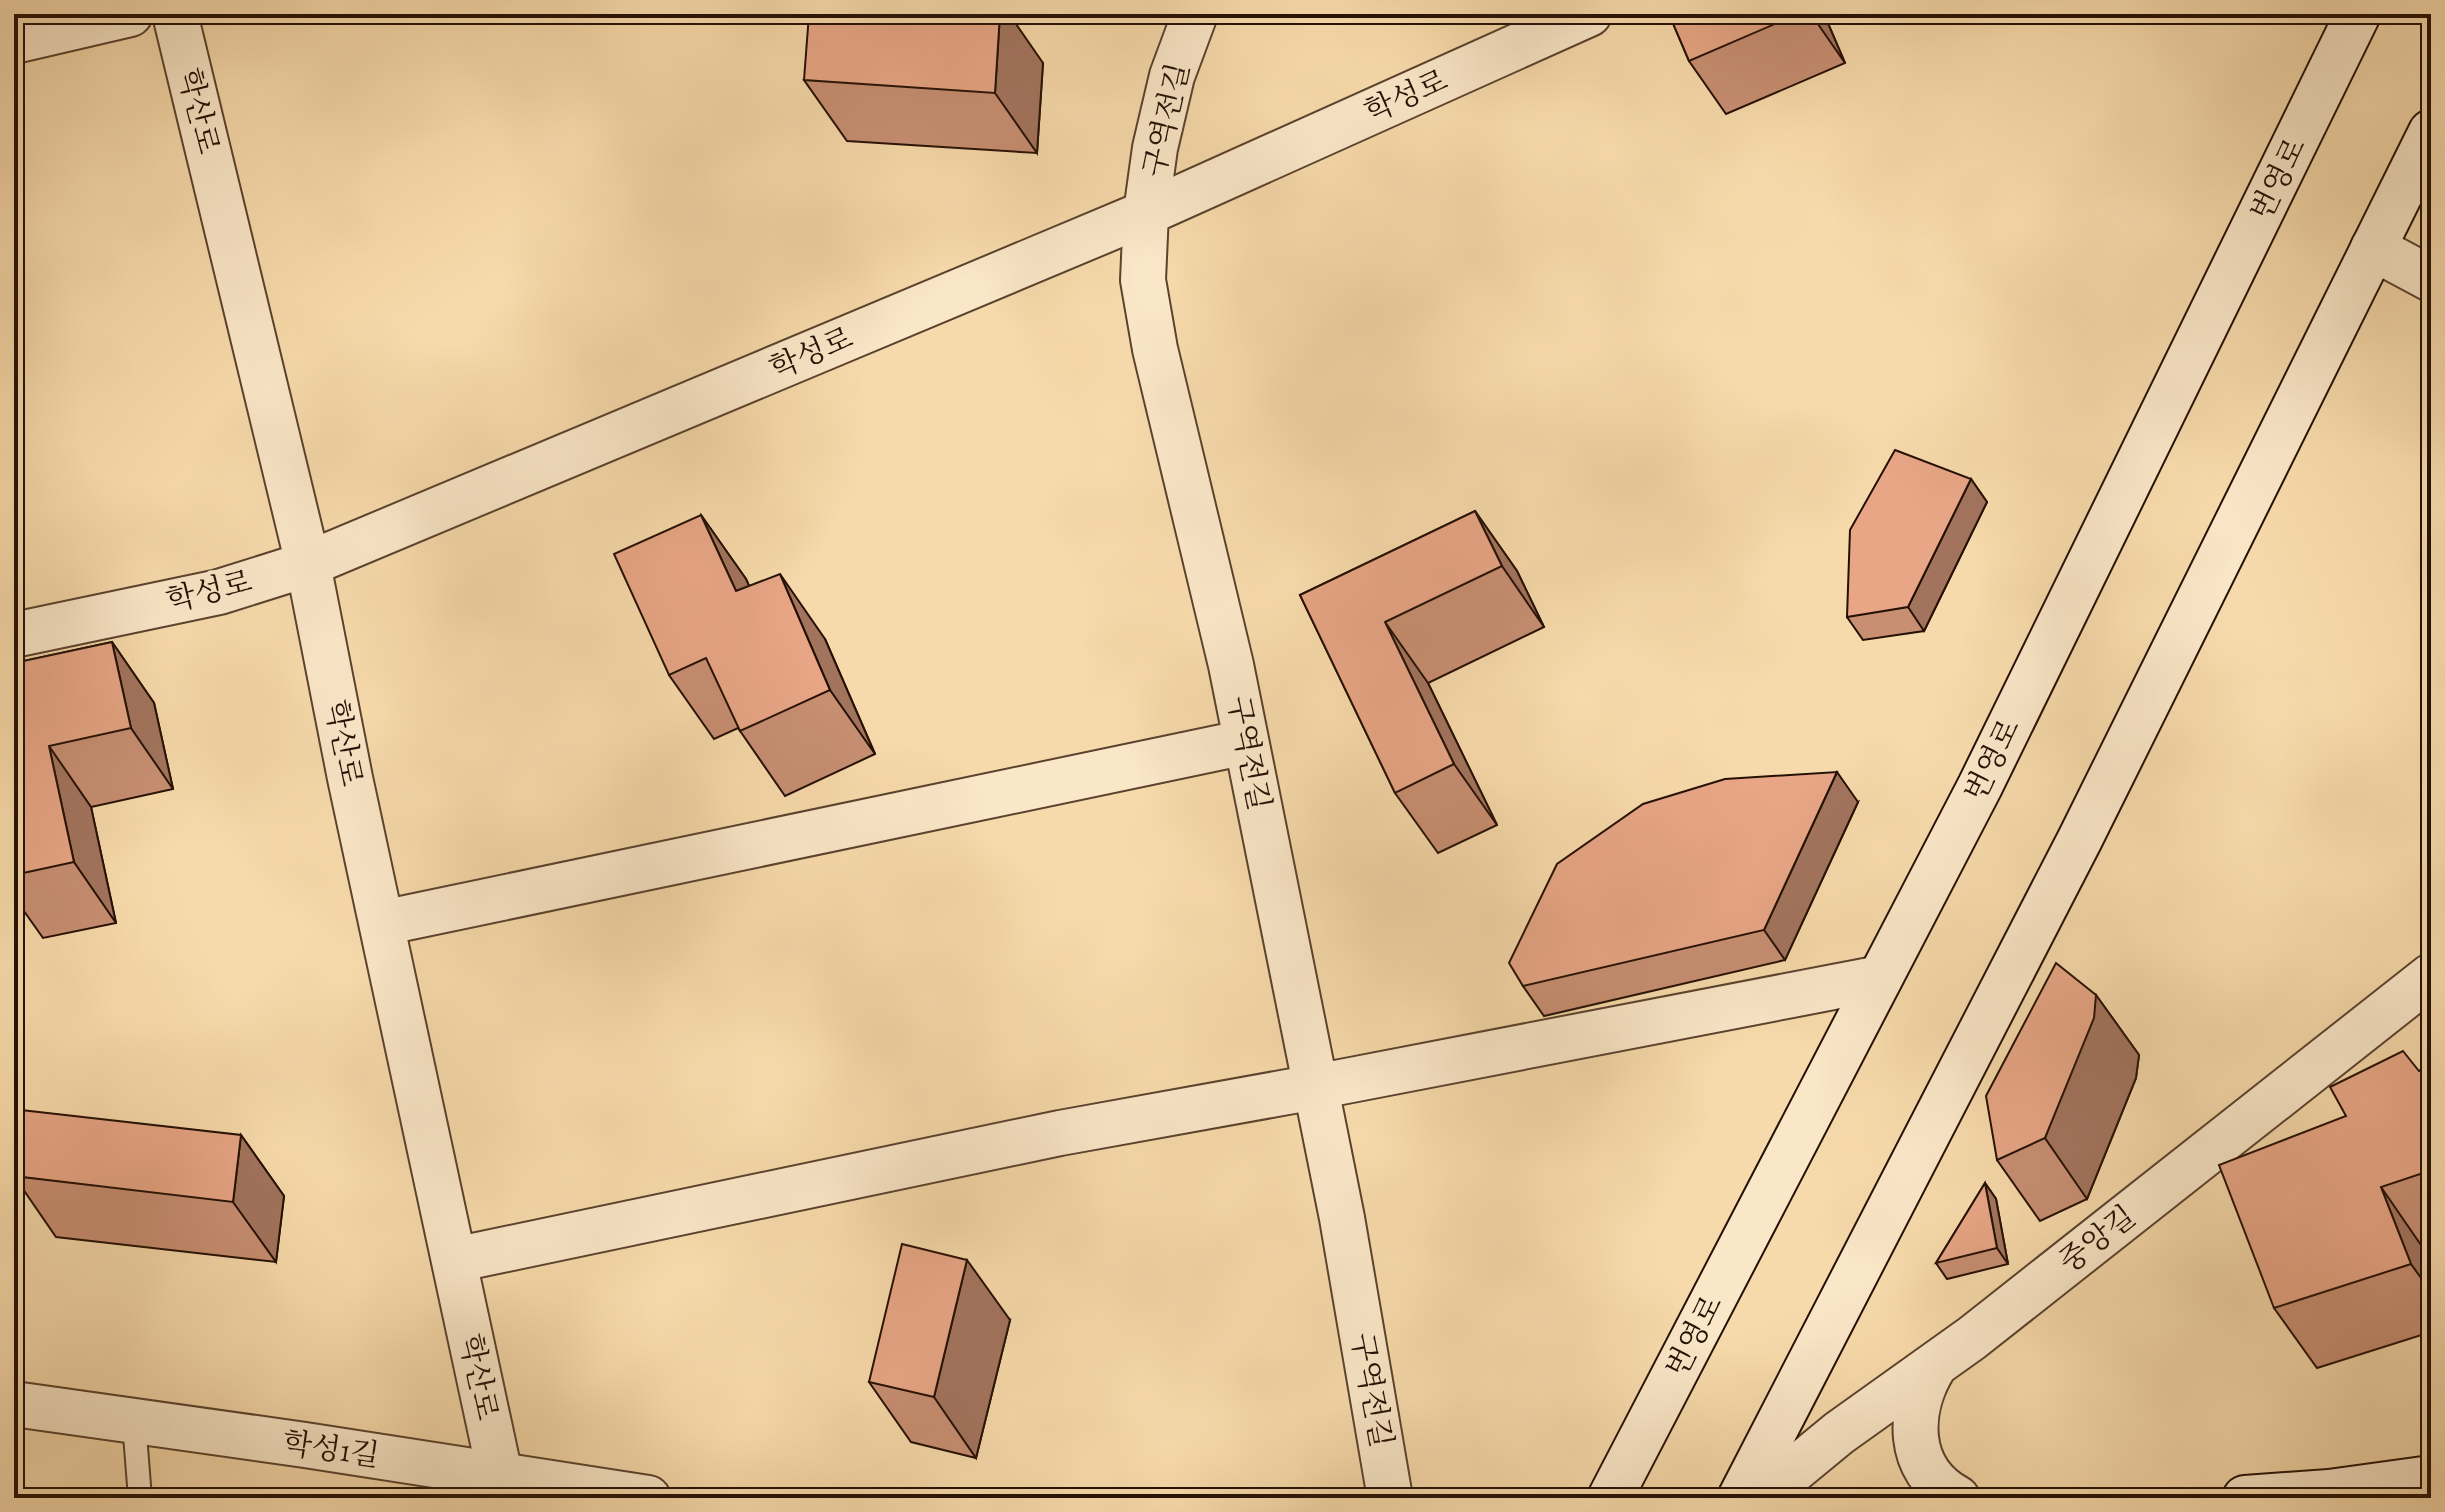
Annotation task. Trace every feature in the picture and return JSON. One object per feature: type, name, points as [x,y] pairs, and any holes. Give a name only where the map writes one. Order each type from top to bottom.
[{"type":"street","points":[[14,41],[130,14]]},
{"type":"street","name":"학산로","points":[[175,14],[308,564],[500,1475]]},
{"type":"street","name":"구역전길","points":[[1195,14],[1172,76],[1155,148],[1146,213],[1143,280],[1155,349],[1231,665],[1342,1218],[1390,1498]]},
{"type":"street","name":"학성로","points":[[14,635],[219,592],[308,564],[1146,213],[1589,14]]},
{"type":"street","name":"번영로","points":[[1610,1498],[1980,786],[2358,14]]},
{"type":"street","points":[[1740,1498],[2080,839],[2431,132]]},
{"type":"street","points":[[2373,248],[2431,279]]},
{"type":"street","points":[[382,923],[1246,742]]},
{"type":"street","name":"중앙길","points":[[1760,1498],[1839,1433],[1972,1338],[2431,976]]},
{"type":"street","points":[[454,1260],[1060,1133],[1880,978]]},
{"type":"street","points":[[1935,1365],[1922,1384],[1916,1406],[1915,1433],[1919,1455],[1929,1474],[1957,1498]]},
{"type":"street","name":"학성1길","points":[[14,1404],[648,1498]]},
{"type":"street","points":[[2245,1498],[2329,1492],[2431,1478]]},
{"type":"lane","points":[[134,1422],[140,1498]]},
{"type":"building","points":[[809,14],[1000,14],[995,93],[804,80]]},
{"type":"building","points":[[1669,14],[1798,14],[1689,61]]},
{"type":"building","points":[[1895,450],[1971,479],[1908,607],[1847,617],[1850,530]]},
{"type":"building","points":[[1475,511],[1502,566],[1385,622],[1454,764],[1395,793],[1300,595]]},
{"type":"building","points":[[701,515],[736,591],[780,574],[830,690],[740,731],[706,658],[669,675],[614,554]]},
{"type":"building","points":[[112,642],[131,728],[49,746],[74,862],[14,875],[14,663]]},
{"type":"building","points":[[1837,772],[1764,930],[1523,986],[1509,963],[1557,864],[1643,804],[1725,779]]},
{"type":"building","points":[[2056,963],[2096,995],[2094,1018],[2045,1138],[1997,1160],[1986,1096]]},
{"type":"building","points":[[2403,1051],[2419,1071],[2431,1066],[2431,1200],[2423,1173],[2381,1187],[2411,1264],[2274,1308],[2219,1165],[2346,1116],[2330,1087]]},
{"type":"building","points":[[21,1110],[241,1135],[233,1202],[14,1176]]},
{"type":"building","points":[[1985,1183],[1997,1248],[1936,1263]]},
{"type":"building","points":[[902,1244],[967,1260],[934,1397],[869,1382]]}]
